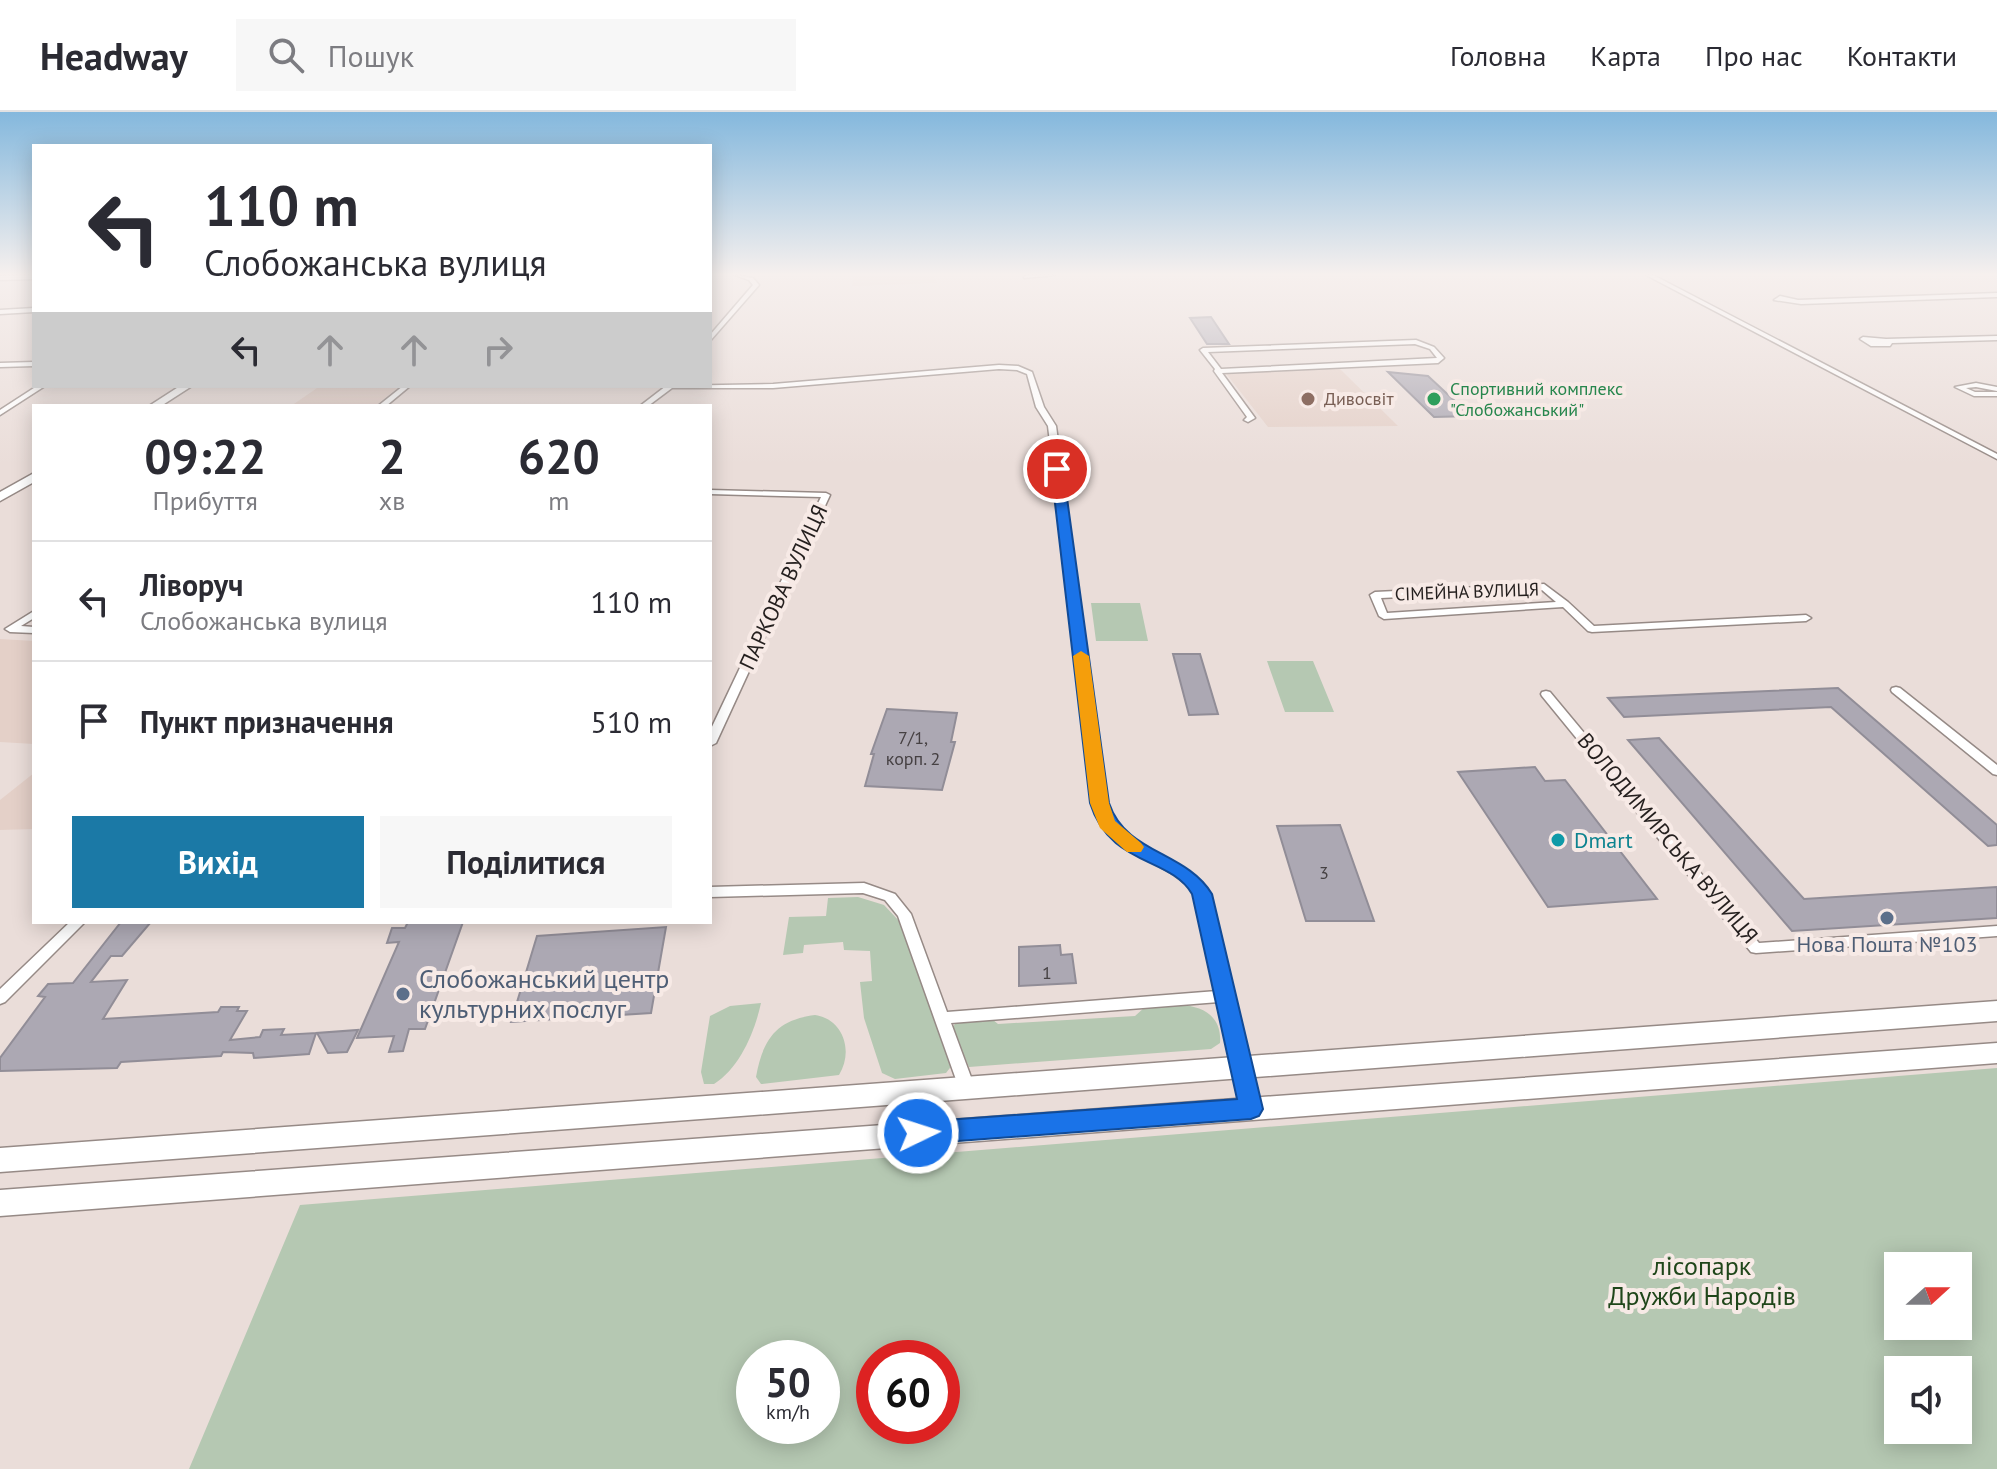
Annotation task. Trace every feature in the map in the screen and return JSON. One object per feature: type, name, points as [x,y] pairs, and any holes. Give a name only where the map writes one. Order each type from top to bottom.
[{"type":"main road","points":[[157,404],[184,388]]},
{"type":"main road","points":[[0,497],[32,478]]},
{"type":"main road","points":[[0,1160],[1997,1011]]},
{"type":"main road","points":[[0,1203],[1997,1053]]},
{"type":"street","points":[[1770,338],[1997,457]]},
{"type":"street","points":[[1887,341],[1985,338]]},
{"type":"street","points":[[1219,370],[1442,360],[1432,348],[1416,342],[1203,350],[1251,418],[1248,420]]},
{"type":"street","points":[[0,365],[32,364]]},
{"type":"street","points":[[712,386],[762,387],[1018,368],[1030,373],[1040,407],[1052,426],[1100,803],[1106,824],[1149,857],[1195,882],[1202,894],[1227,996],[1239,1068],[1251,1109]]},
{"type":"street","points":[[0,413],[39,388]]},
{"type":"street","points":[[384,404],[404,388]]},
{"type":"street","points":[[647,404],[669,388]]},
{"type":"street","points":[[1979,448],[1997,447]]},
{"type":"street","name":"ПАРКОВА ВУЛИЦЯ","points":[[712,492],[826,495],[712,738]]},
{"type":"street","name":"СІМЕЙНА ВУЛИЦЯ","points":[[1565,604],[1384,616],[1375,595],[1544,587],[1565,604],[1592,629],[1806,618]]},
{"type":"street","points":[[32,615],[10,629],[32,630]]},
{"type":"street","points":[[1896,690],[1997,771]]},
{"type":"street","name":"ВОЛОДИМИРСЬКА ВУЛИЦЯ","points":[[1546,694],[1756,948],[1997,931]]},
{"type":"street","points":[[712,892],[864,888],[890,897],[904,914],[967,1088]]},
{"type":"street","points":[[0,998],[76,924]]},
{"type":"street","points":[[942,1018],[1227,996]]},
{"type":"shaded area","name":"Дивосвіт","points":[[1339,368],[1398,426],[1268,427],[1224,371]]},
{"type":"shaded area","points":[[317,388],[398,388],[378,404],[294,404]]},
{"type":"shaded area","points":[[0,639],[32,641],[32,744],[0,742]]},
{"type":"shaded area","points":[[32,775],[32,829],[0,830],[0,800]]},
{"type":"green space","points":[[1091,603],[1140,603],[1148,641],[1096,641]]},
{"type":"green space","points":[[1267,661],[1313,661],[1334,712],[1285,712]]},
{"type":"green space","points":[[858,897],[884,905],[901,923],[953,1064],[946,1073],[895,1079],[882,1073],[864,1018],[860,982],[872,981],[870,951],[844,950],[843,942],[804,945],[803,953],[783,955],[789,917],[826,916],[828,898]]},
{"type":"green space","points":[[761,1003],[755,1025],[739,1059],[714,1084],[704,1084],[701,1072],[710,1016],[730,1006]]},
{"type":"green space","points":[[1180,1005],[1197,1008],[1210,1015],[1218,1026],[1220,1043],[1211,1049],[969,1067],[952,1028],[958,1020],[987,1015],[998,1024],[1135,1016],[1145,1007]]},
{"type":"green space","points":[[815,1015],[833,1023],[843,1038],[846,1056],[839,1075],[761,1084],[756,1077],[759,1063],[774,1033],[791,1021]]},
{"type":"green space","name":"лісопарк Дружби Народів","points":[[1997,1068],[1997,1469],[189,1469],[300,1205]]},
{"type":"building","points":[[1203,338],[1225,338],[1229,344],[1207,344]]},
{"type":"building","name":"Спортивний комплекс \"Слобожанський\"","points":[[1388,372],[1428,376],[1471,416],[1434,417]]},
{"type":"building","points":[[1173,654],[1200,654],[1218,714],[1189,715]]},
{"type":"building","points":[[1838,688],[1997,825],[1997,845],[1988,846],[1831,707],[1624,717],[1608,698]]},
{"type":"building","points":[[887,709],[957,713],[951,742],[955,742],[942,790],[865,786],[874,754],[871,754]]},
{"type":"building","points":[[1659,738],[1804,899],[1997,887],[1997,918],[1792,931],[1628,740]]},
{"type":"building","name":"Dmart","points":[[1535,767],[1545,781],[1565,780],[1657,899],[1548,907],[1458,772]]},
{"type":"building","points":[[1340,825],[1374,921],[1306,921],[1277,826]]},
{"type":"building","points":[[119,924],[149,924],[122,956],[111,956],[91,982],[127,980],[103,1019],[218,1012],[221,1007],[239,1007],[237,1011],[247,1011],[230,1040],[260,1037],[263,1030],[284,1029],[281,1035],[316,1033],[309,1054],[254,1058],[253,1053],[223,1052],[221,1056],[121,1062],[117,1068],[0,1071],[0,1058],[45,997],[38,996],[48,984],[73,983]]},
{"type":"building","name":"Слобожанський центр культурних послуг","points":[[407,924],[462,924],[425,1029],[409,1029],[403,1051],[389,1052],[394,1036],[357,1038],[399,942],[387,943],[392,928],[405,928]]},
{"type":"building","points":[[666,927],[651,1013],[511,1022],[537,936]]},
{"type":"building","points":[[1060,945],[1061,955],[1072,954],[1076,983],[1019,986],[1019,947]]},
{"type":"building","points":[[358,1030],[347,1052],[328,1053],[317,1033]]},
{"type":"slow traffic","points":[[1081,656],[1100,803],[1106,824],[1134,847]]},
{"type":"place","name":"Дивосвіт","points":[[1308,399]]},
{"type":"place","name":"Спортивний комплекс \"Слобожанський\"","points":[[1434,399]]},
{"type":"place","name":"Dmart","points":[[1558,840]]},
{"type":"place","name":"Нова Пошта №103","points":[[1887,918]]},
{"type":"place","name":"Слобожанський центр культурних послуг","points":[[403,994]]},
{"type":"route","points":[[918,1133],[1251,1109],[1239,1068],[1227,996],[1202,894],[1195,882],[1182,872],[1149,857],[1106,824],[1100,803],[1057,469]]}]
